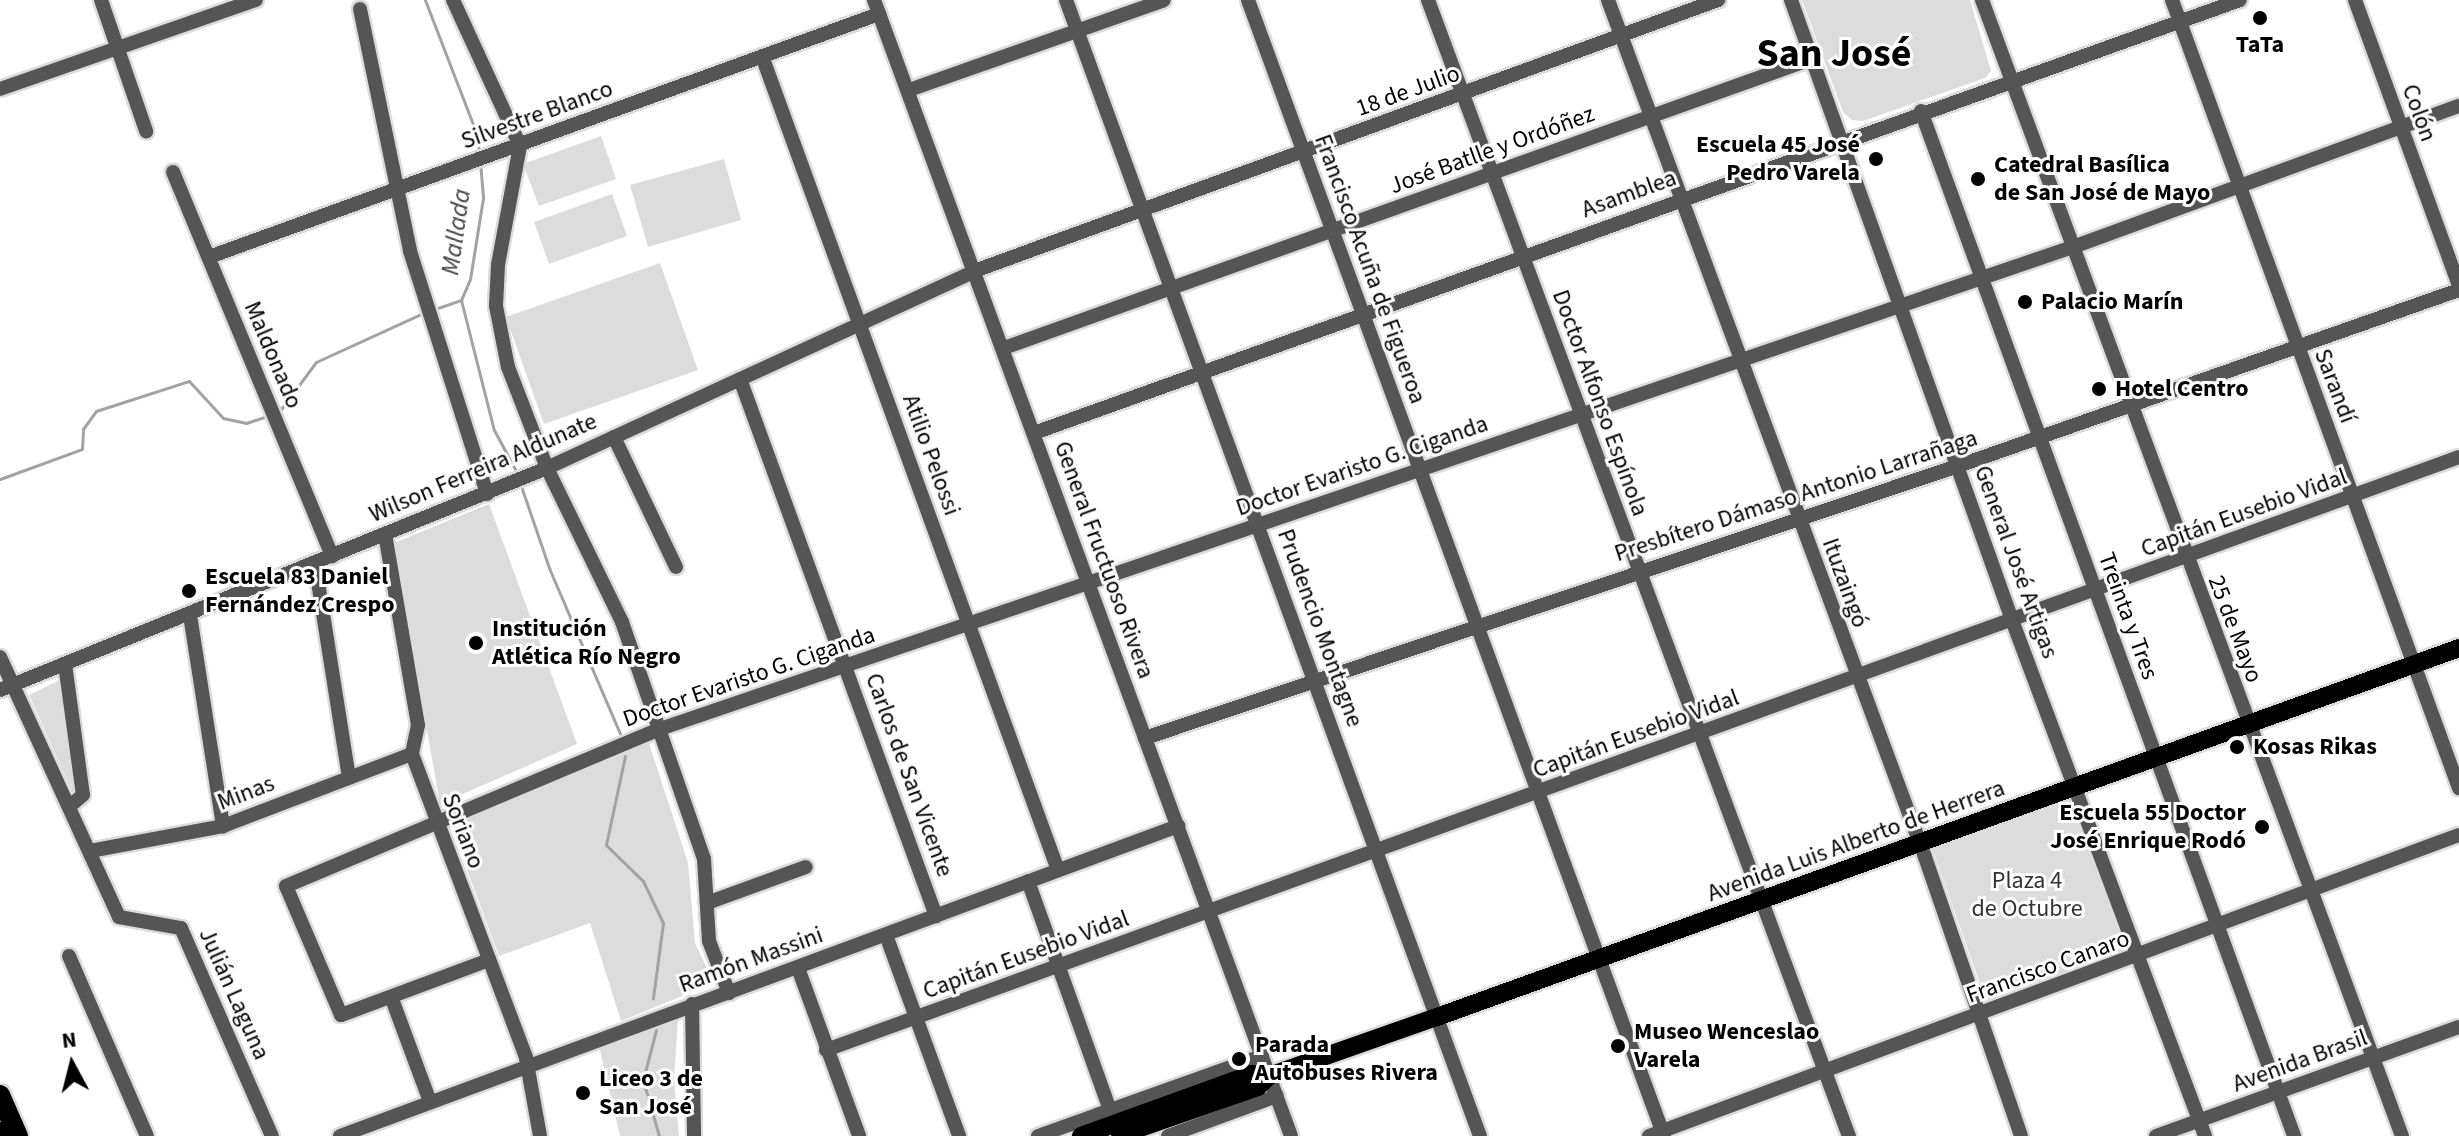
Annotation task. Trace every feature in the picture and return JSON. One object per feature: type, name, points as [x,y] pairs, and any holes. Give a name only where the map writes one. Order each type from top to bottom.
[{"type":"highway","points":[[0,1095],[18,1136]]},
{"type":"main road","name":"Avenida Luis Alberto de Herrera","points":[[1081,1136],[1258,1087],[1269,1076],[1761,902],[2459,648]]},
{"type":"street","points":[[101,0],[120,47],[146,131]]},
{"type":"street","points":[[0,89],[256,0]]},
{"type":"street","points":[[453,0],[520,146],[498,265],[496,306],[508,367],[547,468],[622,622],[660,729],[704,859],[709,941],[729,993]]},
{"type":"street","name":"Prudencio Montagne","points":[[1066,0],[1480,1136]]},
{"type":"street","points":[[909,90],[1164,0]]},
{"type":"street","name":"Francisco Acuña de Figueroa","points":[[1248,0],[1541,792],[1659,1134]]},
{"type":"street","name":"Doctor Alfonso Espínola","points":[[1428,0],[1849,1136]]},
{"type":"street","name":"Ituzaingó","points":[[1608,0],[1855,677],[1920,843],[2021,1136]]},
{"type":"street","name":"18 de Julio","points":[[977,270],[1718,0]]},
{"type":"street","name":"General José Artigas","points":[[1791,0],[1904,305],[2012,620],[2205,1136]]},
{"type":"street","name":"25 de Mayo","points":[[1982,0],[2185,560],[2402,1136]]},
{"type":"street","name":"Sarandí","points":[[2172,0],[2459,788]]},
{"type":"street","name":"Asamblea","points":[[1034,433],[1842,139],[2240,0]]},
{"type":"street","name":"Colón","points":[[2355,0],[2459,288]]},
{"type":"street","name":"Silvestre Blanco","points":[[209,257],[762,56],[877,7]]},
{"type":"street","name":"General Fructuoso Rivera","points":[[877,7],[977,270],[1291,1136]]},
{"type":"street","points":[[360,9],[398,190],[430,318],[487,494]]},
{"type":"street","name":"Atilio Pelossi","points":[[762,56],[1058,870]]},
{"type":"street","name":"José Batlle y Ordóñez","points":[[1004,348],[1814,58]]},
{"type":"street","name":"Doctor Evaristo G. Ciganda","points":[[392,999],[347,1015],[337,1011],[286,886],[660,729],[2073,247],[2459,106]]},
{"type":"street","name":"Treinta y Tres","points":[[1921,111],[2294,1136]]},
{"type":"street","name":"Maldonado","points":[[173,172],[332,556]]},
{"type":"street","name":"Wilson Ferreira Aldunate","points":[[7,687],[487,494],[977,270]]},
{"type":"street","name":"Presbítero Dámaso Antonio Larrañaga","points":[[1145,738],[1316,683],[1478,624],[1958,466],[2459,288]]},
{"type":"street","name":"Carlos de San Vicente","points":[[740,379],[936,916]]},
{"type":"street","points":[[614,437],[676,567]]},
{"type":"street","name":"Capitán Eusebio Vidal","points":[[826,1050],[2185,560],[2459,457]]},
{"type":"street","name":"Soriano","points":[[385,534],[418,725],[412,754],[526,1066],[540,1136]]},
{"type":"street","points":[[315,563],[349,777]]},
{"type":"street","points":[[190,615],[223,826]]},
{"type":"street","points":[[0,657],[7,687],[70,806],[90,851]]},
{"type":"street","points":[[65,664],[83,795],[70,806]]},
{"type":"street","name":"Minas","points":[[90,851],[223,826],[412,754]]},
{"type":"street","name":"Ramón Massini","points":[[340,1136],[1178,826]]},
{"type":"street","name":"Francisco Canaro","points":[[1659,1134],[2140,957],[2459,835]]},
{"type":"street","name":"Julián Laguna","points":[[90,851],[119,917],[181,928],[272,1136]]},
{"type":"street","points":[[707,903],[806,867]]},
{"type":"street","points":[[1028,881],[1116,1128]]},
{"type":"street","points":[[886,935],[959,1136]]},
{"type":"street","points":[[69,956],[147,1136]]},
{"type":"street","points":[[430,1102],[392,999],[489,960]]},
{"type":"street","points":[[798,968],[859,1136]]},
{"type":"street","points":[[692,1004],[694,1136]]},
{"type":"street","name":"Avenida Brasil","points":[[2156,1136],[2459,1027]]},
{"type":"street","points":[[1038,1136],[1116,1128],[1262,1056]]},
{"type":"street","points":[[1168,1136],[1277,1096]]},
{"type":"green space","points":[[1802,0],[1970,0],[1991,71],[1985,78],[1863,121],[1852,120],[1843,112]]},
{"type":"green space","points":[[601,136],[616,179],[539,206],[523,164]]},
{"type":"green space","points":[[724,159],[741,220],[648,247],[630,185]]},
{"type":"green space","points":[[612,194],[627,236],[549,264],[534,222]]},
{"type":"green space","points":[[660,263],[698,370],[544,424],[506,317]]},
{"type":"green space","name":"Institución Atlética Río Negro","points":[[489,504],[577,744],[440,804],[394,543]]},
{"type":"green space","points":[[64,678],[81,792],[74,795],[29,695]]},
{"type":"green space","points":[[649,743],[688,863],[695,943],[714,983],[621,1021],[590,923],[499,956],[450,824]]},
{"type":"green space","name":"Plaza 4 de Octubre","points":[[2067,795],[2077,800],[2126,952],[1987,1004],[1932,847]]},
{"type":"green space","points":[[678,1019],[674,1079],[679,1136],[620,1136],[600,1050]]},
{"type":"waterway","name":"Mallada","points":[[425,0],[477,135],[479,155]]},
{"type":"waterway","name":"Mallada","points":[[480,162],[483,198],[470,279],[461,300],[494,430],[515,469]]},
{"type":"waterway","points":[[432,310],[461,300]]},
{"type":"waterway","points":[[279,412],[316,362],[425,312]]},
{"type":"waterway","points":[[0,479],[82,449],[83,429],[96,411],[189,381],[223,418],[246,423],[268,416]]},
{"type":"waterway","name":"Mallada","points":[[521,486],[549,568],[620,734]]},
{"type":"waterway","name":"Mallada","points":[[625,756],[606,845],[643,881],[663,923],[653,998]]},
{"type":"waterway","name":"Mallada","points":[[656,1030],[643,1080],[659,1136]]},
{"type":"place","name":"TaTa","points":[[2260,18]]},
{"type":"place","name":"Escuela 45 José Pedro Varela","points":[[1876,159]]},
{"type":"place","name":"Catedral Basílica de San José de Mayo","points":[[1978,179]]},
{"type":"place","name":"Palacio Marín","points":[[2025,302]]},
{"type":"place","name":"Hotel Centro","points":[[2099,389]]},
{"type":"place","name":"Escuela 83 Daniel Fernández Crespo","points":[[189,591]]},
{"type":"place","name":"Institución Atlética Río Negro","points":[[476,643]]},
{"type":"place","name":"Kosas Rikas","points":[[2237,747]]},
{"type":"place","name":"Escuela 55 Doctor José Enrique Rodó","points":[[2262,827]]},
{"type":"place","name":"Museo Wenceslao Varela","points":[[1618,1046]]},
{"type":"place","name":"Parada Autobuses Rivera","points":[[1239,1059]]},
{"type":"place","name":"Liceo 3 de San José","points":[[583,1093]]},
{"type":"district","name":"San José","points":[[1834,54]]}]
